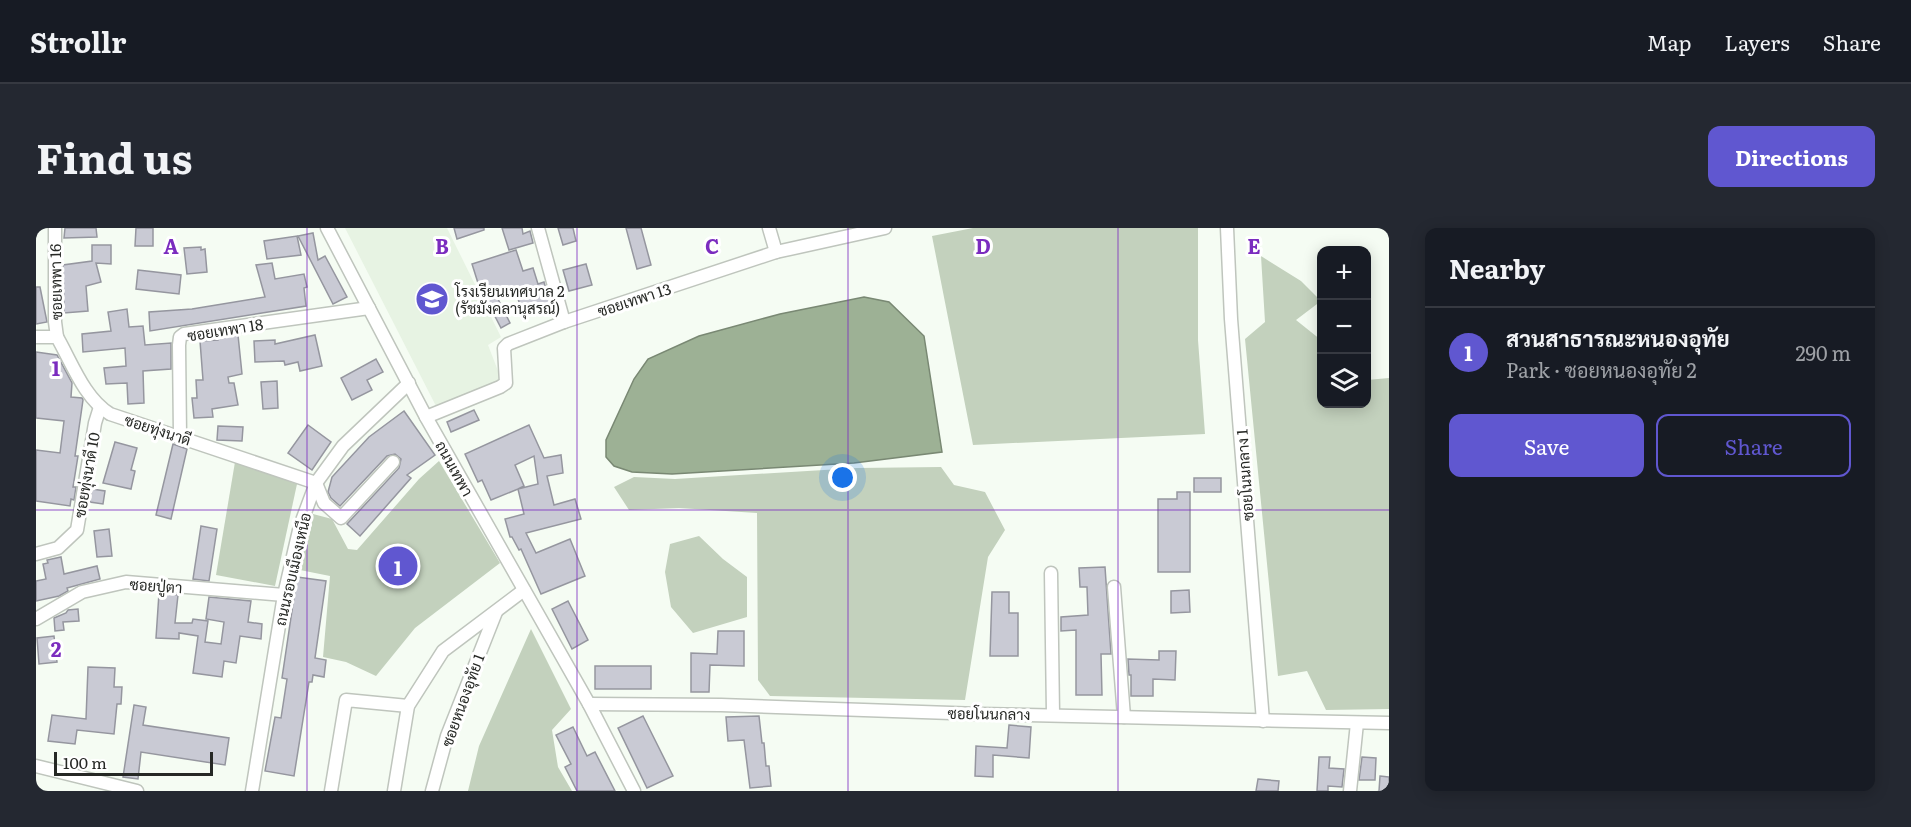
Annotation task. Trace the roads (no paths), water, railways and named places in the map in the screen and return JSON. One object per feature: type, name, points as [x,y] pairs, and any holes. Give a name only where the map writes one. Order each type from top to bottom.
[{"type":"street","name":"ซอยเทพา 16","points":[[55,228],[57,337]]},
{"type":"street","name":"ถนนเทพา","points":[[327,228],[426,417],[589,704],[634,791]]},
{"type":"street","points":[[538,228],[564,322]]},
{"type":"street","points":[[768,228],[776,252]]},
{"type":"street","name":"ซอยเทพา 13","points":[[426,417],[500,387],[506,382],[504,348],[508,344],[564,322],[776,252],[859,231],[885,228]]},
{"type":"street","name":"ซอยโนนกลาง 1","points":[[1227,228],[1232,330],[1263,721]]},
{"type":"street","name":"ซอยเทพา 18","points":[[180,436],[179,345],[180,337],[184,334],[369,308]]},
{"type":"street","points":[[36,337],[57,337]]},
{"type":"street","name":"ซอยทุ่งนาดี","points":[[57,337],[91,397],[100,407],[123,419],[180,436],[316,483]]},
{"type":"street","name":"ถนนรอบเมืองเหนือ","points":[[252,791],[284,595],[300,526],[316,483],[344,446],[408,383]]},
{"type":"street","name":"ซอยทุ่งนาดี 10","points":[[36,554],[58,548],[77,530],[95,423],[100,407]]},
{"type":"street","points":[[316,483],[324,503],[341,518],[393,462]]},
{"type":"street","points":[[1051,573],[1053,714]]},
{"type":"street","name":"ซอยปู่ตา","points":[[36,619],[82,592],[126,582],[284,595]]},
{"type":"street","points":[[1114,587],[1124,717]]},
{"type":"street","points":[[394,791],[408,706],[443,651],[524,590]]},
{"type":"street","name":"ซอยหนองอุทัย 1","points":[[432,791],[447,736],[496,611]]},
{"type":"street","points":[[331,791],[346,700],[408,706]]},
{"type":"street","name":"ซอยโนนกลาง","points":[[589,704],[721,705],[1389,723]]},
{"type":"street","points":[[1350,791],[1357,723]]},
{"type":"street","points":[[36,766],[137,791]]},
{"type":"place","name":"โรงเรียนเทศบาล 2 (รัชมังคลานุสรณ์)","points":[[432,299]]},
{"type":"place","name":"สวนสาธารณะหนองอุทัย","points":[[398,566]]}]
